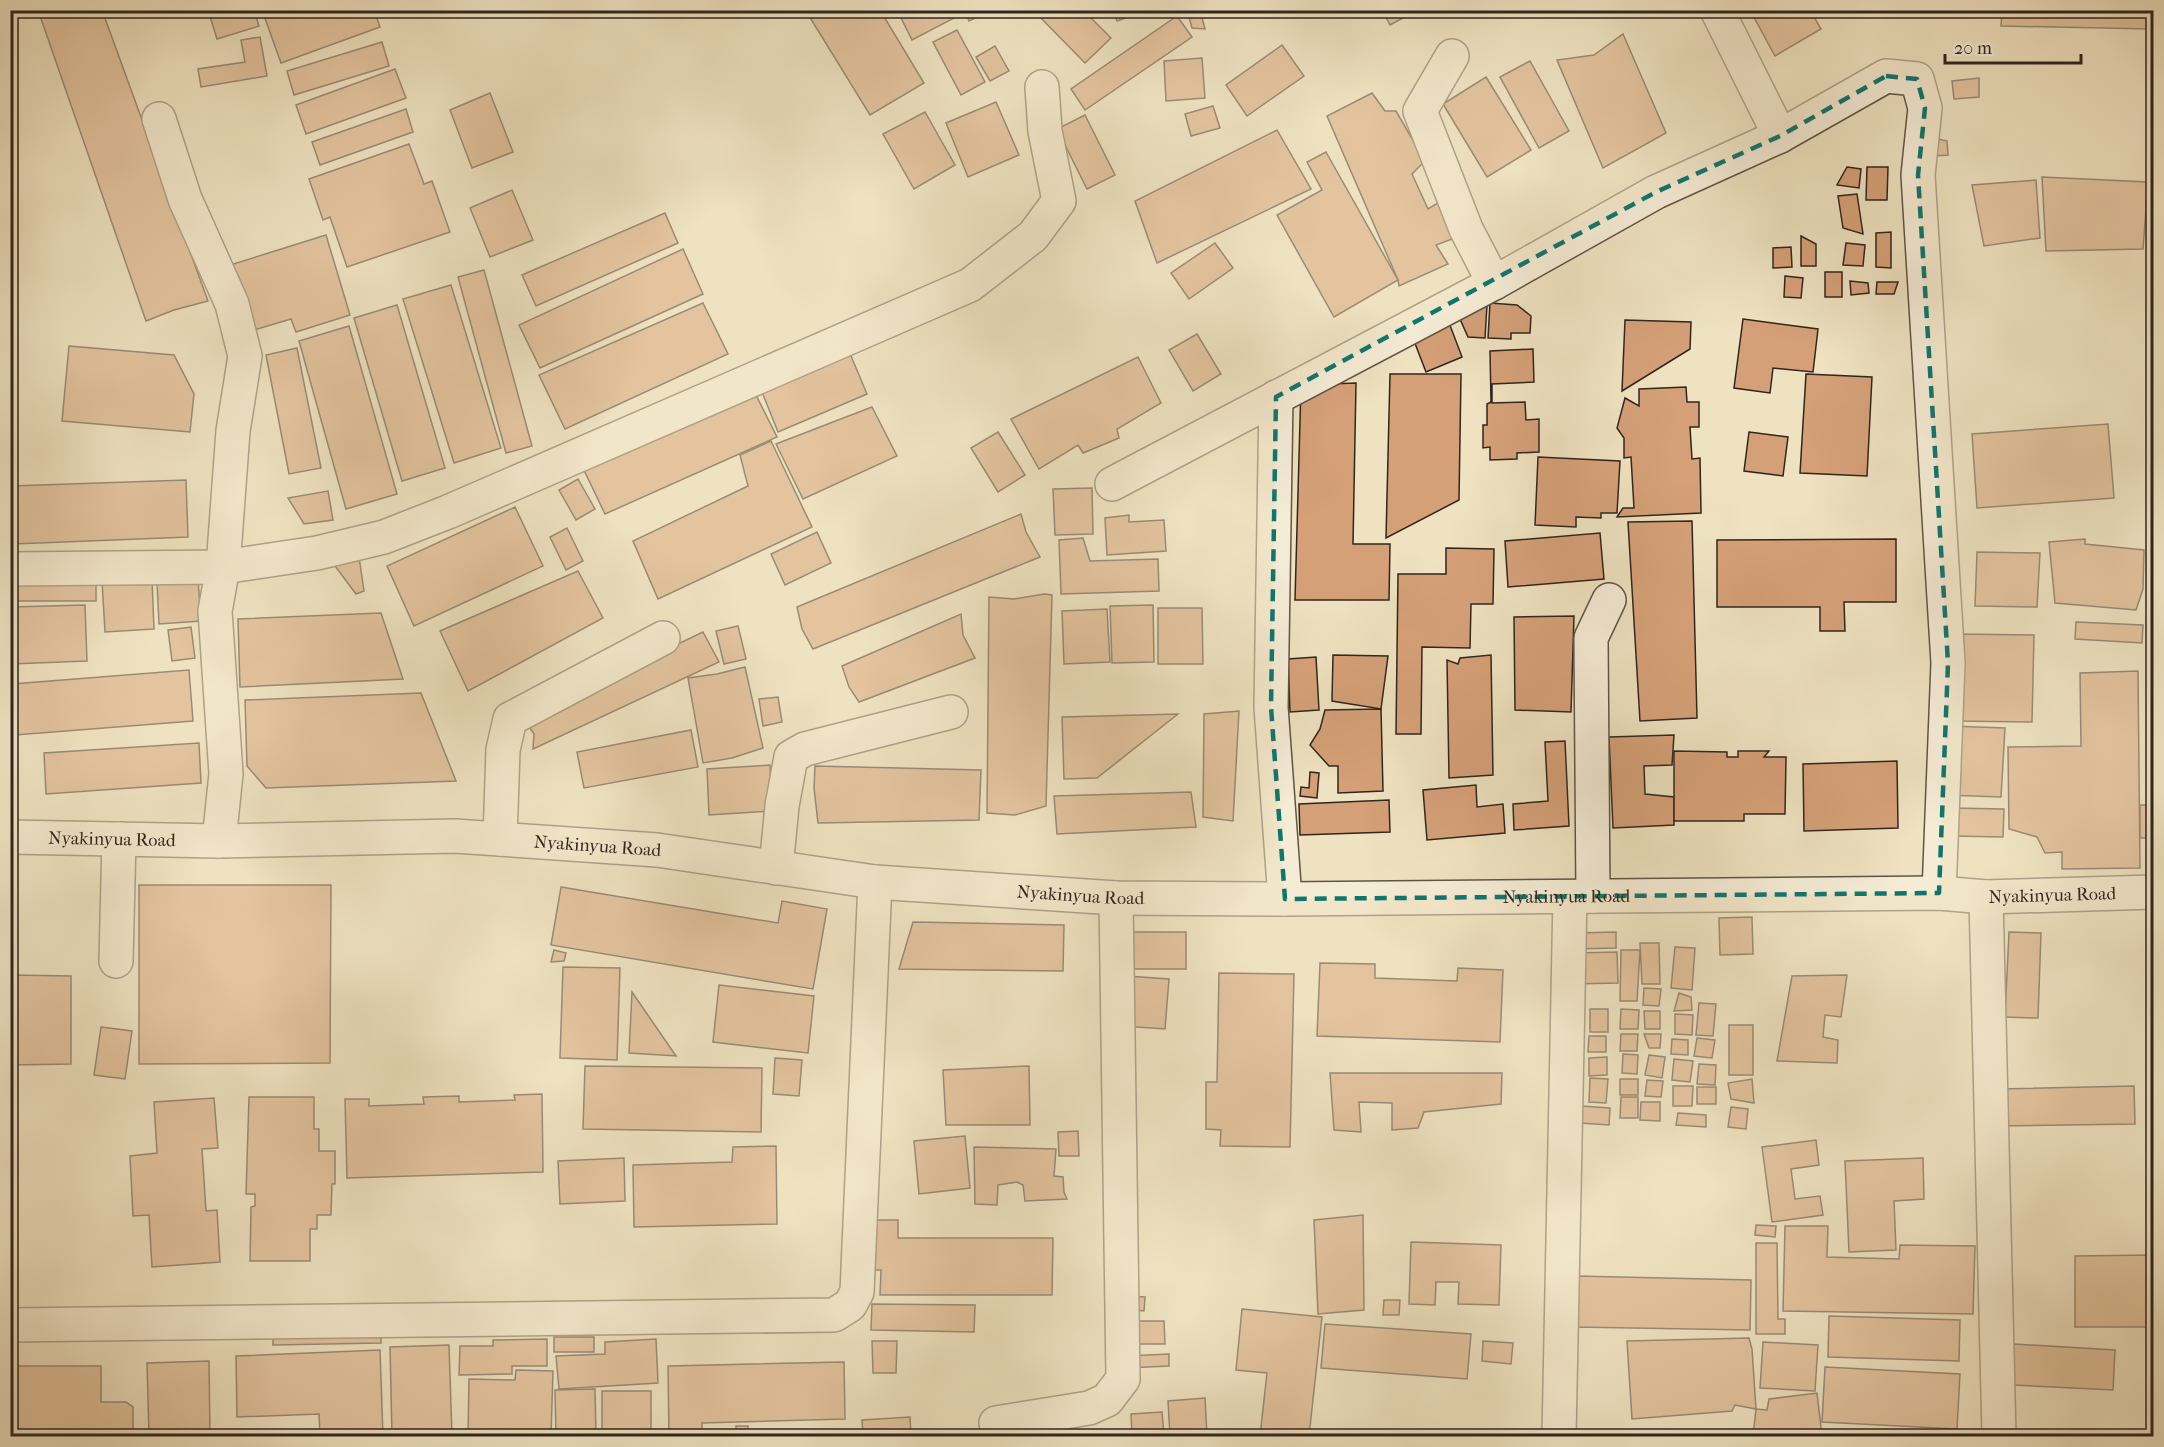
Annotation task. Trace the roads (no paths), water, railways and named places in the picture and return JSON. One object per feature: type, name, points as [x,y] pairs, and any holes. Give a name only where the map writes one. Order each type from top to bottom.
[{"type":"street","points":[[1717,10],[1780,135]]},
{"type":"street","points":[[1452,56],[1420,111],[1466,228],[1494,283]]},
{"type":"street","points":[[1112,484],[1494,283],[1656,192],[1780,135],[1886,76],[1917,79],[1925,108],[1918,175],[1948,663],[1939,893]]},
{"type":"street","points":[[10,569],[223,567],[317,553],[384,537],[448,512],[970,285],[1033,236],[1059,201],[1045,131],[1042,87]]},
{"type":"street","points":[[159,119],[184,199],[232,304],[245,356],[233,431],[223,567],[215,611],[226,774],[219,841]]},
{"type":"street","points":[[1276,397],[1270,707],[1285,899]]},
{"type":"street","points":[[1559,1437],[1591,638],[1609,600]]},
{"type":"street","points":[[500,839],[503,750],[510,719],[663,638]]},
{"type":"street","points":[[776,868],[782,806],[791,757],[805,749],[951,712]]},
{"type":"street","name":"Nyakinyua Road","points":[[10,837],[219,841],[455,836],[657,850],[875,882],[1116,898],[1285,899],[1939,893],[1986,897],[2154,892]]},
{"type":"street","points":[[116,961],[119,838]]},
{"type":"street","points":[[10,1325],[834,1316],[850,1305],[857,1292],[875,882]]},
{"type":"street","points":[[1986,897],[1999,1437]]},
{"type":"street","points":[[996,1423],[1089,1408],[1107,1400],[1123,1379],[1116,898]]}]
